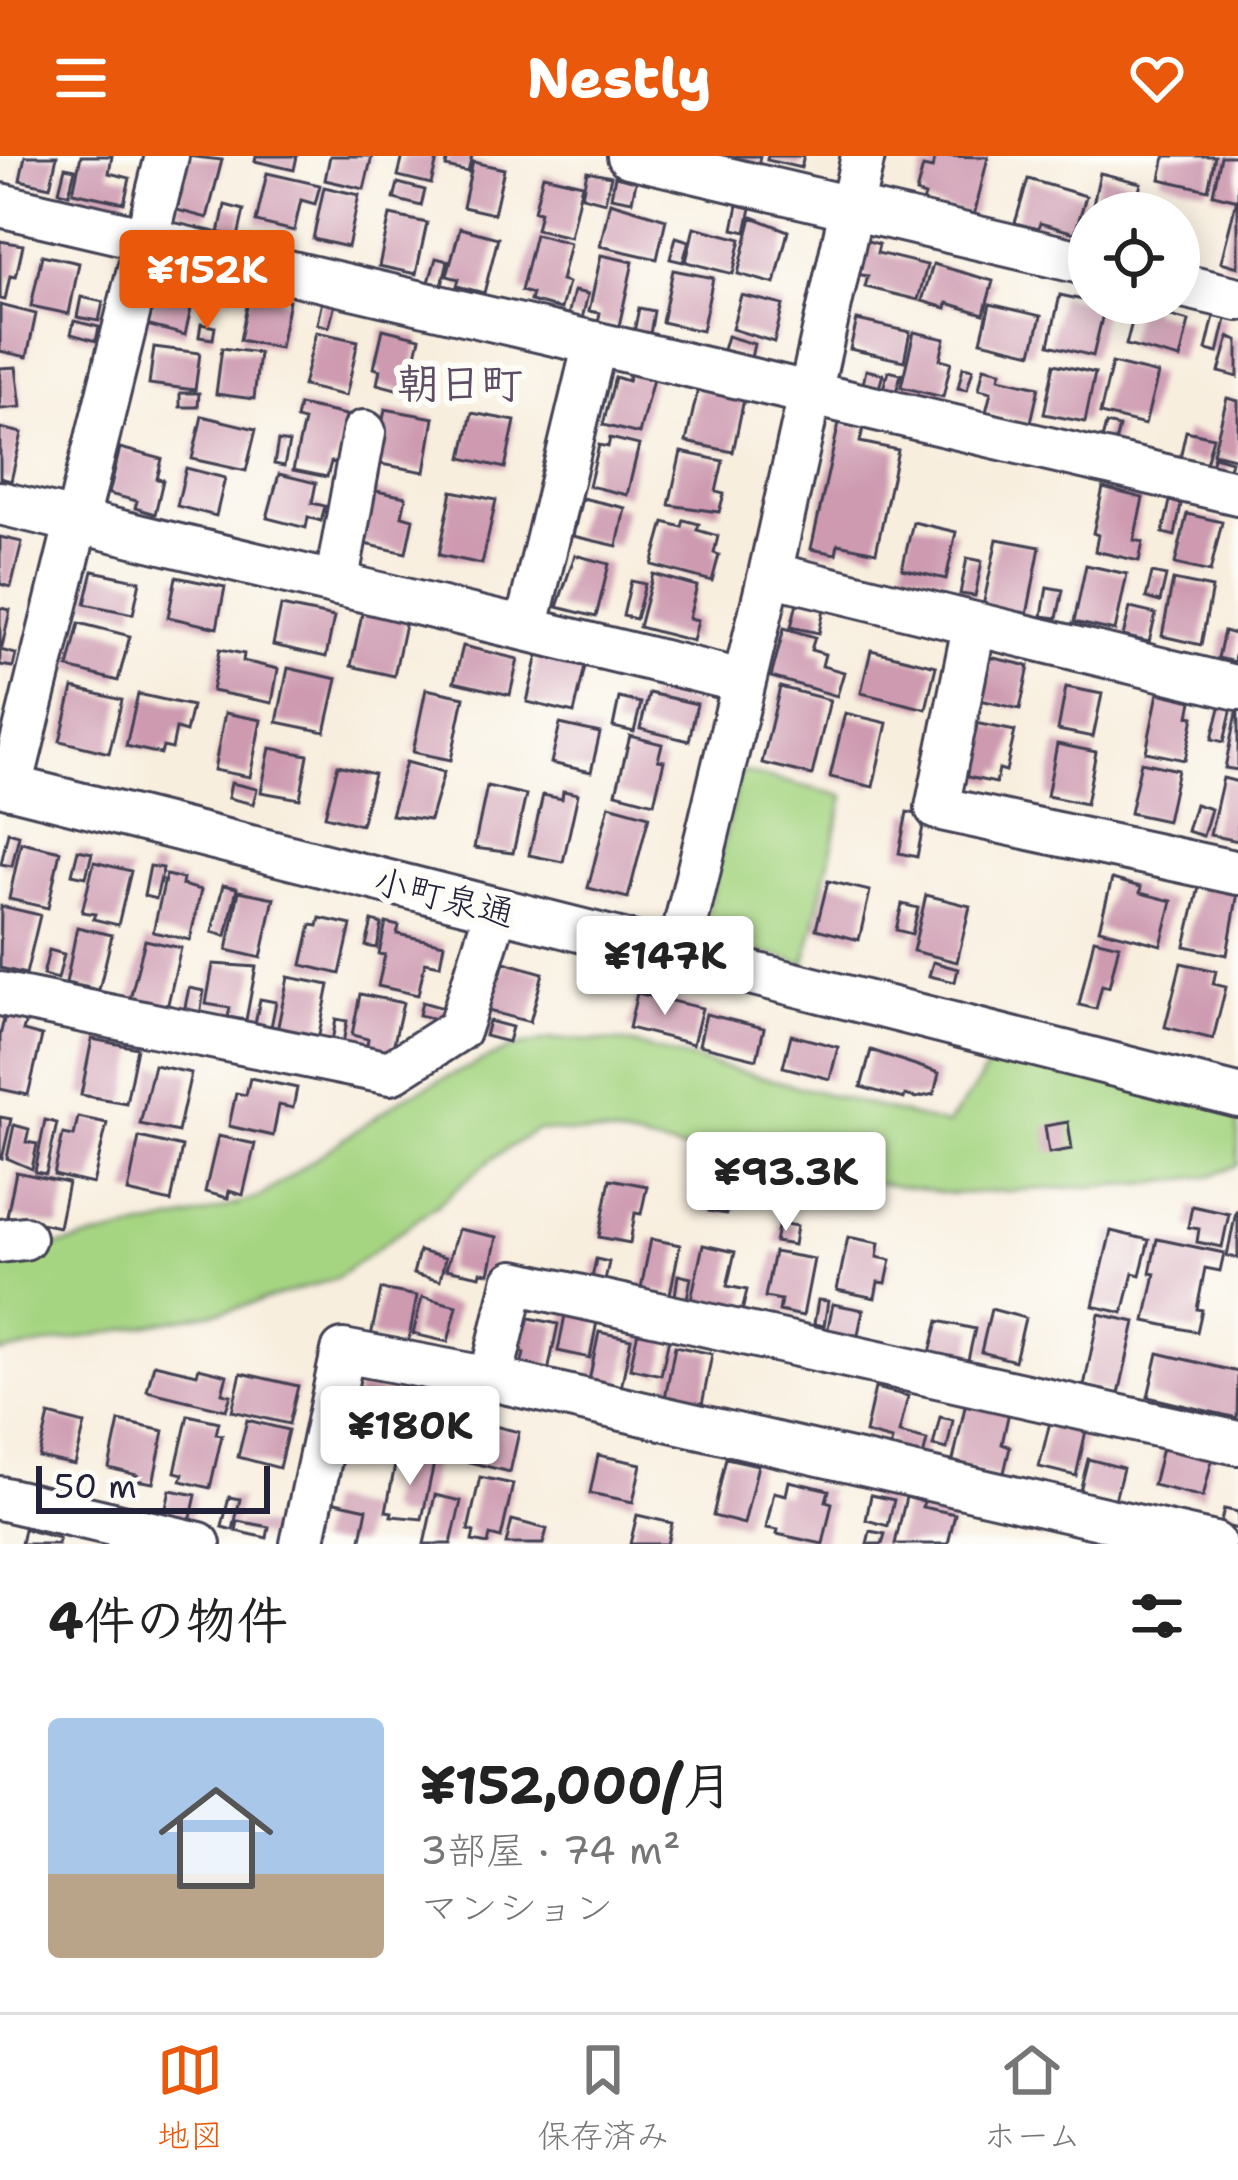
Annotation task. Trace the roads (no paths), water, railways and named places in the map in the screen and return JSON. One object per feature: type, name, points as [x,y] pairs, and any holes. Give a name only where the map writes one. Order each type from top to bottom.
[{"type":"street","points":[[6,785],[78,523],[167,156]]},
{"type":"street","points":[[629,156],[1068,259]]},
{"type":"street","points":[[678,956],[863,156]]},
{"type":"street","points":[[0,205],[1238,493]]},
{"type":"street","points":[[1200,290],[1238,299]]},
{"type":"street","points":[[526,629],[596,343]]},
{"type":"street","points":[[336,584],[364,432]]},
{"type":"street","points":[[0,503],[742,681]]},
{"type":"street","points":[[770,574],[1238,688]]},
{"type":"street","points":[[974,627],[937,808],[1238,873]]},
{"type":"street","name":"小町泉通","points":[[6,785],[1238,1096]]},
{"type":"street","points":[[0,994],[390,1073],[459,1029],[496,910]]},
{"type":"street","points":[[491,1379],[514,1282],[1238,1443]]},
{"type":"street","points":[[302,1544],[343,1351],[491,1379],[1214,1544]]},
{"type":"street","points":[[0,1498],[199,1544]]},
{"type":"district","name":"朝日町","points":[[460,383]]}]
